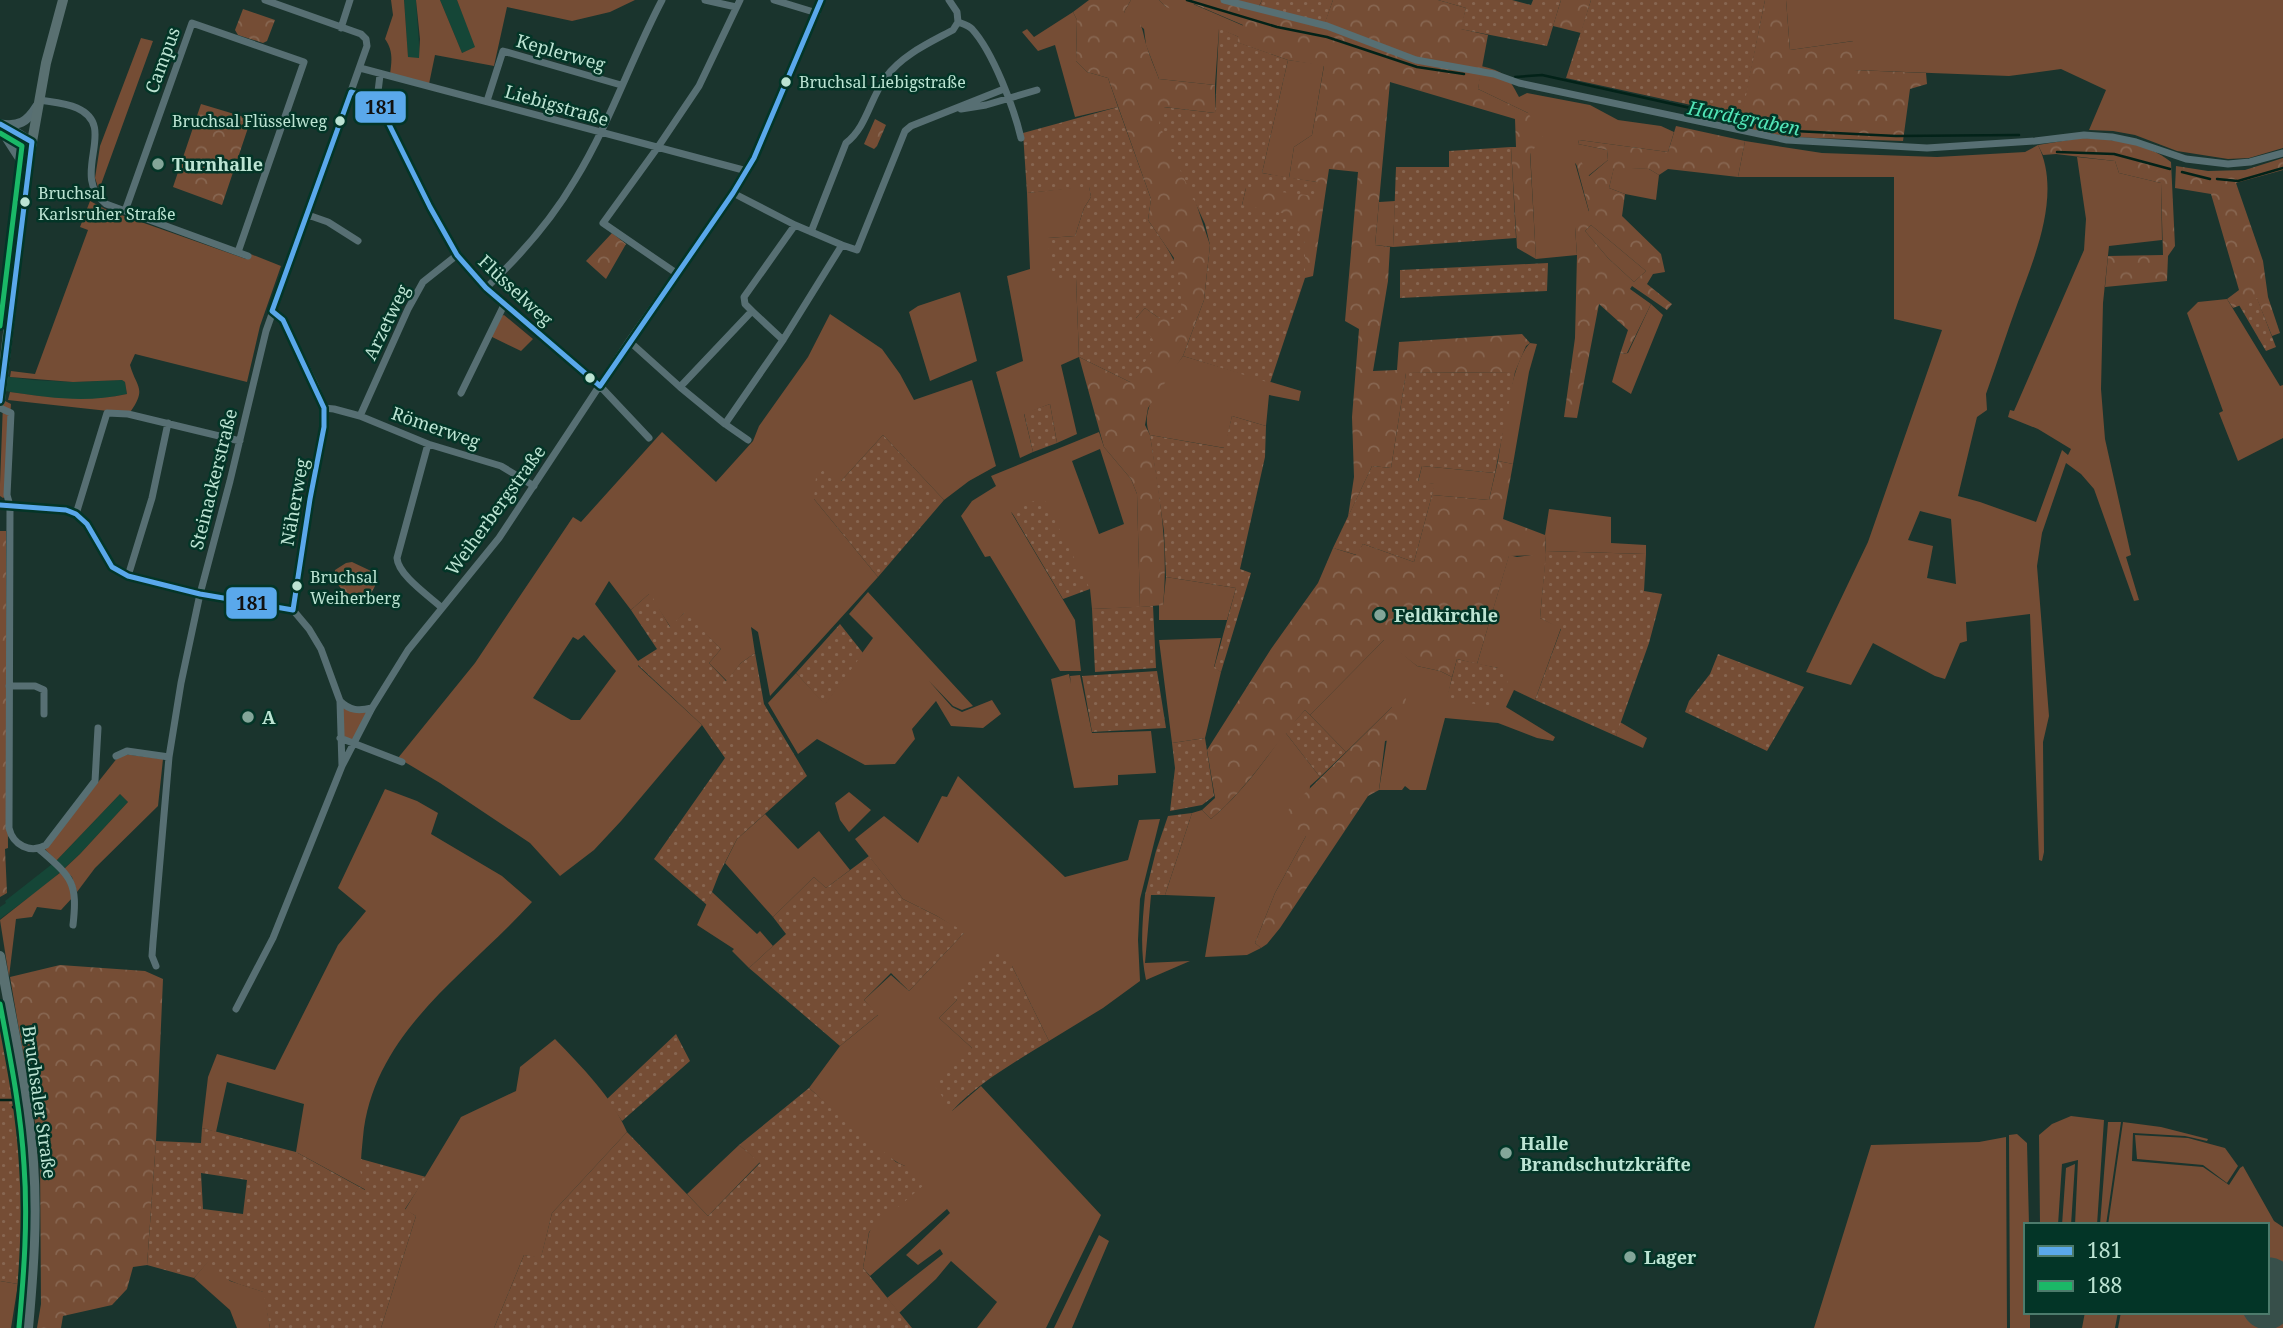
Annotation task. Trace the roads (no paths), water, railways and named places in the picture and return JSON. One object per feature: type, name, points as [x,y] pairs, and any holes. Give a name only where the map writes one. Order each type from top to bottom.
[{"type":"main road","points":[[0,401],[27,170],[46,63],[62,0]]},
{"type":"main road","name":"Bruchsaler Straße","points":[[1,961],[33,1161],[36,1223],[28,1328]]},
{"type":"street","points":[[265,0],[341,28],[350,0]]},
{"type":"street","points":[[486,288],[514,262],[575,181],[662,0]]},
{"type":"street","points":[[676,273],[603,223],[699,86],[738,4],[705,0]]},
{"type":"street","points":[[774,0],[817,13]]},
{"type":"street","name":"Weiherbergstraße","points":[[342,766],[372,708],[408,650],[499,538],[629,341],[747,171],[821,0]]},
{"type":"street","points":[[811,232],[846,143],[856,135],[885,78],[902,60],[953,30],[958,22],[957,12],[949,0]]},
{"type":"street","points":[[1224,0],[1327,26],[1416,60],[1494,74],[1519,83],[1787,141],[1927,148],[2084,135],[2124,139],[2176,157],[2228,164],[2250,162],[2283,153]]},
{"type":"street","points":[[958,22],[970,27],[977,36],[1013,108],[1021,138]]},
{"type":"street","name":"Campus","points":[[125,211],[192,23],[304,62],[238,252]]},
{"type":"street","name":"Steinackerstraße","points":[[156,966],[152,956],[152,942],[169,757],[181,683],[200,594],[272,311],[367,46],[366,39],[360,34],[341,28]]},
{"type":"street","name":"Keplerweg","points":[[487,101],[503,51],[621,85]]},
{"type":"street","name":"Liebigstraße","points":[[360,68],[747,171]]},
{"type":"street","points":[[351,92],[377,100],[380,75]]},
{"type":"street","points":[[733,193],[795,225],[857,250],[905,131],[911,126],[1004,89]]},
{"type":"street","points":[[950,110],[986,105],[1037,90]]},
{"type":"street","name":"Flüsselweg","points":[[377,100],[457,255],[486,288],[600,386],[649,438]]},
{"type":"street","points":[[3,130],[24,122],[39,102],[75,107],[92,119],[96,130],[90,177],[97,198],[106,204],[248,256]]},
{"type":"street","points":[[3,130],[32,143]]},
{"type":"street","points":[[3,130],[23,145],[32,143]]},
{"type":"street","points":[[3,130],[27,170]]},
{"type":"street","points":[[308,215],[328,222],[358,241]]},
{"type":"street","points":[[783,340],[745,304],[744,298],[795,225]]},
{"type":"street","points":[[725,424],[783,340],[842,245]]},
{"type":"street","name":"Arzetweg","points":[[360,416],[423,282],[457,255]]},
{"type":"street","points":[[461,393],[504,304]]},
{"type":"street","name":"Näherweg","points":[[272,311],[283,320],[324,408],[324,427],[293,610]]},
{"type":"street","points":[[680,387],[752,311]]},
{"type":"street","points":[[629,341],[680,387],[748,440]]},
{"type":"street","points":[[0,408],[11,413],[7,495],[10,506],[9,828],[11,838],[19,845],[39,849],[70,878],[75,904],[73,925]]},
{"type":"street","name":"Römerweg","points":[[324,408],[360,416],[428,444],[501,466],[534,486]]},
{"type":"street","points":[[76,514],[107,413],[128,414],[240,441]]},
{"type":"street","points":[[128,576],[152,498],[168,423]]},
{"type":"street","points":[[428,444],[397,564],[442,608]]},
{"type":"street","points":[[0,505],[65,510],[76,514],[87,524],[112,567],[128,576],[200,594],[293,610],[321,649],[340,701],[342,766],[273,939],[236,1009]]},
{"type":"street","points":[[9,686],[41,687],[46,694],[44,714]]},
{"type":"street","points":[[340,701],[354,710],[372,708]]},
{"type":"street","points":[[39,849],[46,845],[95,781],[98,728]]},
{"type":"street","points":[[340,738],[402,762]]},
{"type":"street","points":[[116,756],[127,751],[169,757]]},
{"type":"waterway","name":"Hardtgraben","points":[[1187,0],[1277,27],[1327,37],[1417,67],[1464,74]]},
{"type":"waterway","name":"Hardtgraben","points":[[1515,77],[1542,75],[1794,131],[1896,136],[2019,135]]},
{"type":"waterway","name":"Hardtgraben","points":[[2057,152],[2114,154],[2170,169]]},
{"type":"waterway","name":"Hardtgraben","points":[[2217,179],[2238,181],[2283,168]]},
{"type":"waterway","name":"Hardtgraben","points":[[2182,172],[2210,179]]},
{"type":"waterway","points":[[0,1100],[12,1100]]},
{"type":"place","name":"Bruchsal Liebigstraße","points":[[786,82]]},
{"type":"place","name":"Bruchsal Flüsselweg","points":[[340,121]]},
{"type":"place","name":"Turnhalle","points":[[158,164]]},
{"type":"place","name":"Bruchsal Karlsruher Straße","points":[[25,202]]},
{"type":"place","name":"Bruchsal Weiherberg","points":[[297,586]]},
{"type":"place","name":"Feldkirchle","points":[[1380,615]]},
{"type":"place","name":"A","points":[[248,717]]},
{"type":"place","name":"Halle Brandschutzkräfte","points":[[1506,1153]]},
{"type":"place","name":"Lager","points":[[1630,1257]]}]
